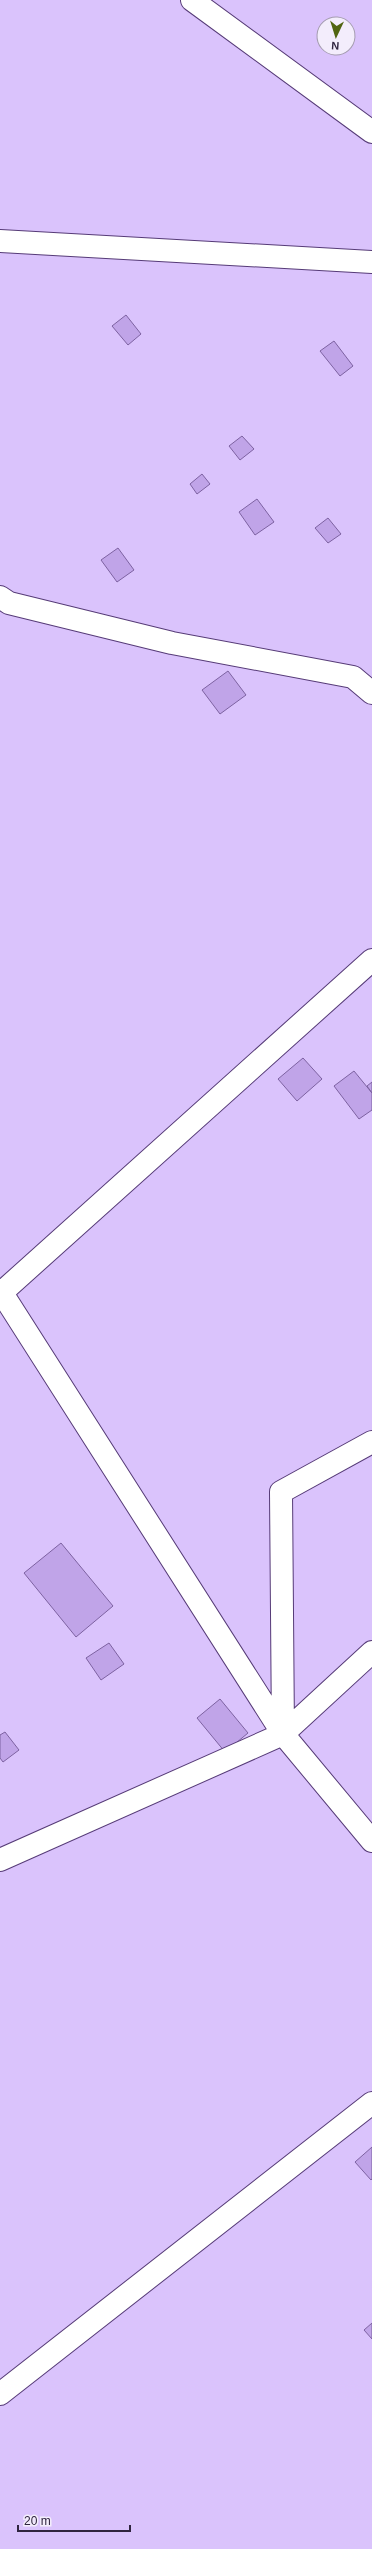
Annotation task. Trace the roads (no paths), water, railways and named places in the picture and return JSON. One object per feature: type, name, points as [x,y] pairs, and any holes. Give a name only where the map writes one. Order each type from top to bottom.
[{"type":"street","points":[[192,0],[372,132]]},
{"type":"street","points":[[0,241],[372,262]]},
{"type":"street","points":[[0,597],[9,604],[172,643],[353,677],[372,693]]},
{"type":"street","points":[[372,960],[1,1292],[284,1734],[372,1841]]},
{"type":"street","points":[[284,1734],[281,1492],[372,1442]]},
{"type":"street","points":[[0,1860],[284,1734],[372,1652]]},
{"type":"street","points":[[0,2394],[372,2103]]}]
